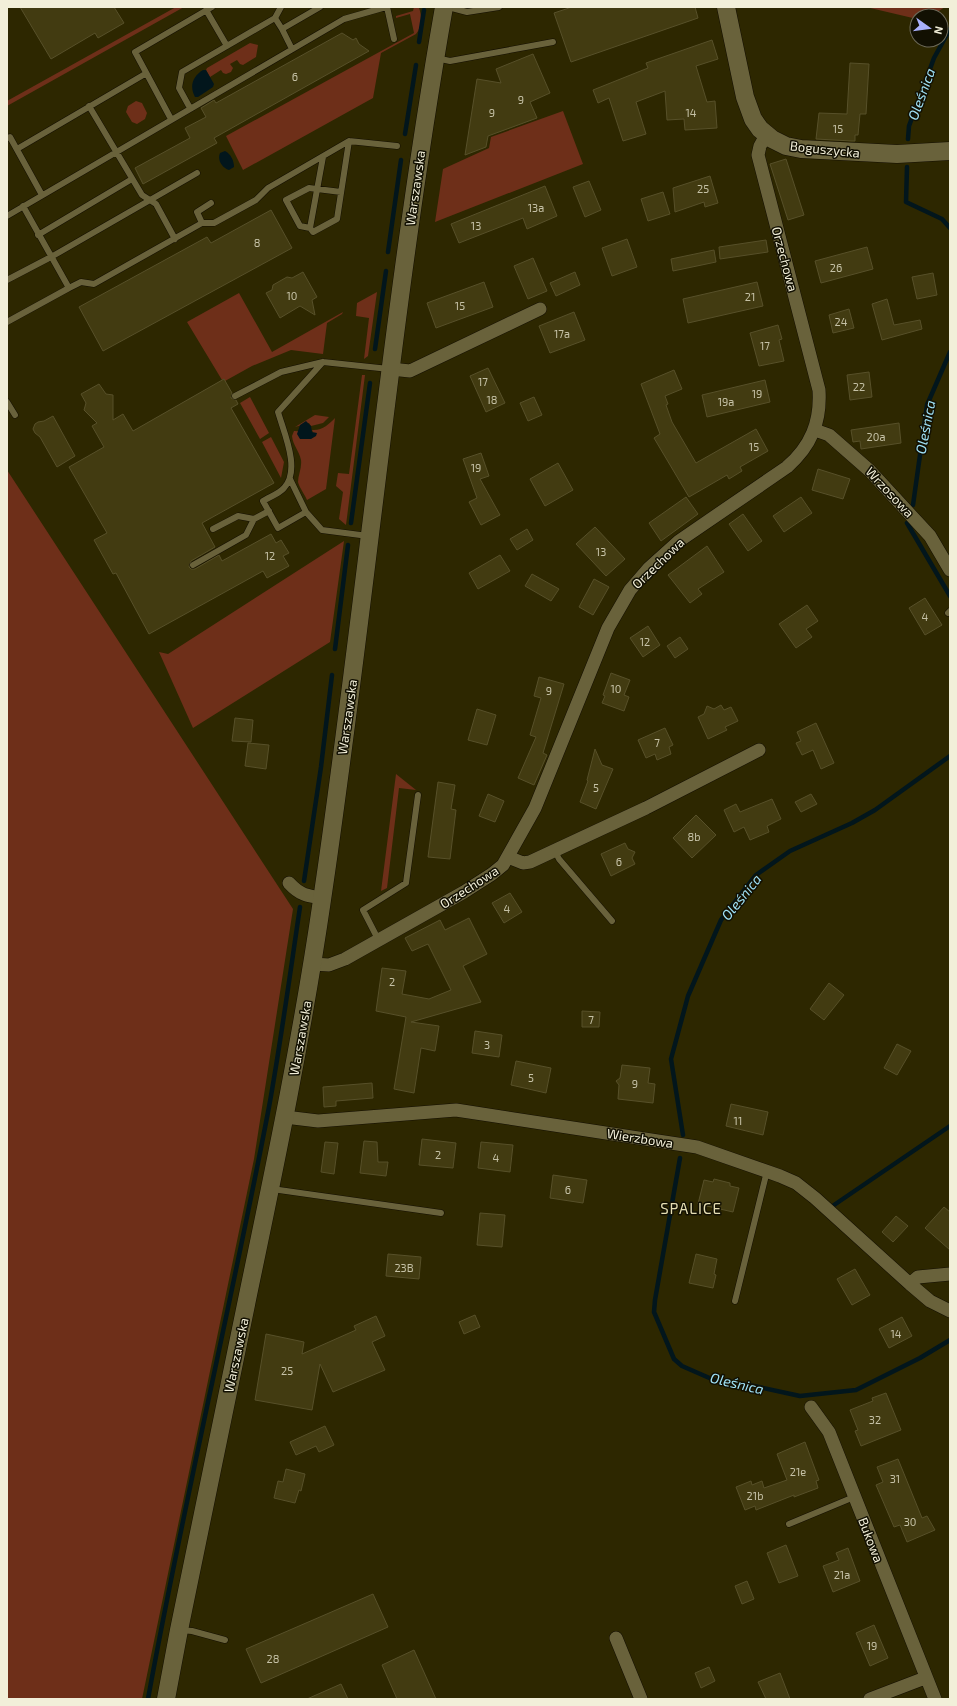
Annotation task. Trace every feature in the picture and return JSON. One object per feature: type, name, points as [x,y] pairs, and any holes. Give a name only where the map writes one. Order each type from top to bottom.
[{"type":"main road","name":"Warszawska","points":[[166,1699],[285,1117],[323,898],[419,156],[444,7]]},
{"type":"main road","name":"Boguszycka","points":[[726,7],[748,107],[756,124],[766,134],[786,146],[801,148],[897,154],[950,151]]},
{"type":"street","name":"Orzechowa","points":[[312,964],[330,965],[336,963],[379,941],[464,892],[492,874],[503,864],[535,808],[608,628],[630,590],[649,568],[679,540],[787,467],[804,449],[815,430],[820,401],[817,381],[758,155],[760,146],[766,134]]},
{"type":"street","points":[[391,369],[410,371],[540,309]]},
{"type":"street","name":"Wrzosowa","points":[[815,430],[829,435],[870,471],[930,536],[950,570]]},
{"type":"street","points":[[508,857],[525,863],[555,851],[646,808],[759,750]]},
{"type":"street","points":[[289,883],[296,890],[305,895],[323,898]]},
{"type":"street","name":"Wierzbowa","points":[[285,1117],[318,1121],[456,1110],[697,1147],[767,1171],[796,1184],[815,1198],[930,1301],[950,1311]]},
{"type":"street","points":[[910,1284],[918,1277],[950,1274]]},
{"type":"street","name":"Bukowa","points":[[811,1407],[829,1432],[925,1678],[935,1699]]},
{"type":"street","points":[[616,1638],[641,1699]]},
{"type":"street","points":[[870,1699],[925,1678]]},
{"type":"lane","points":[[190,108],[179,88],[182,72],[275,18],[281,7]]},
{"type":"lane","points":[[282,29],[320,7]]},
{"type":"lane","points":[[7,216],[344,19],[386,7],[394,39]]},
{"type":"lane","points":[[448,7],[467,12],[498,7]]},
{"type":"lane","points":[[171,119],[135,52],[209,9],[227,46]]},
{"type":"lane","points":[[275,18],[292,49]]},
{"type":"lane","points":[[435,58],[450,61],[553,42]]},
{"type":"lane","points":[[17,149],[146,74]]},
{"type":"lane","points":[[89,106],[142,195],[156,204],[175,239]]},
{"type":"lane","points":[[7,138],[10,137],[42,195]]},
{"type":"lane","points":[[7,322],[81,282],[94,284],[202,223],[214,223],[256,200],[268,188],[349,141],[397,146]]},
{"type":"lane","points":[[341,192],[309,188],[286,200],[300,226],[310,228],[313,232],[337,219],[349,141]]},
{"type":"lane","points":[[310,228],[323,157]]},
{"type":"lane","points":[[7,280],[51,257],[197,173]]},
{"type":"lane","points":[[38,235],[132,179]]},
{"type":"lane","points":[[202,223],[197,212],[210,203]]},
{"type":"lane","points":[[23,206],[69,288]]},
{"type":"lane","points":[[235,396],[281,372],[323,362],[391,369]]},
{"type":"lane","points":[[306,512],[278,528],[263,501],[284,489],[290,479],[292,468],[291,457],[278,412],[323,362]]},
{"type":"lane","points":[[7,402],[15,415]]},
{"type":"lane","points":[[290,479],[306,512],[322,530],[370,536]]},
{"type":"lane","points":[[193,565],[246,535],[254,519],[269,511]]},
{"type":"lane","points":[[213,530],[238,516],[254,519]]},
{"type":"lane","points":[[379,941],[363,910],[406,883],[418,795]]},
{"type":"lane","points":[[555,851],[559,859],[612,921]]},
{"type":"lane","points":[[735,1301],[767,1171]]},
{"type":"lane","points":[[270,1188],[441,1213]]},
{"type":"lane","points":[[789,1524],[854,1497]]},
{"type":"lane","points":[[179,1630],[192,1631],[225,1640]]},
{"type":"shaded area","points":[[176,7],[184,7],[7,106],[7,101]]},
{"type":"shaded area","points":[[414,7],[419,8],[420,11],[421,21],[418,31],[416,34],[381,53],[373,98],[243,170],[226,136],[414,33],[410,14],[396,18],[396,16],[413,11]]},
{"type":"shaded area","points":[[866,7],[945,7],[909,8],[909,17]]},
{"type":"shaded area","points":[[250,43],[258,45],[256,57],[243,65],[237,60],[230,64],[233,68],[231,72],[226,74],[221,70],[210,77],[206,70],[207,68]]},
{"type":"shaded area","points":[[136,101],[142,103],[147,113],[145,119],[137,124],[132,122],[126,112],[128,106]]},
{"type":"shaded area","points":[[563,111],[583,164],[435,222],[443,169],[489,148],[491,137]]},
{"type":"shaded area","points":[[377,292],[368,356],[364,359],[369,318],[356,316],[357,303]]},
{"type":"shaded area","points":[[239,293],[272,352],[343,312],[327,323],[323,354],[291,350],[252,366],[225,381],[224,379],[222,380],[187,322]]},
{"type":"shaded area","points":[[362,375],[365,375],[346,525],[339,519],[343,492],[336,486],[338,473],[349,474]]},
{"type":"shaded area","points":[[250,397],[269,433],[260,439],[240,403]]},
{"type":"shaded area","points":[[315,415],[329,417],[323,423],[311,426],[309,423],[295,427]]},
{"type":"shaded area","points":[[335,418],[326,489],[307,500],[298,482],[301,460],[292,436],[294,431],[313,432],[312,430],[328,425]]},
{"type":"shaded area","points":[[271,437],[284,462],[281,478],[262,442]]},
{"type":"shaded area","points":[[7,470],[293,909],[254,1159],[142,1699],[7,1699]]},
{"type":"shaded area","points":[[344,541],[330,642],[193,728],[159,652],[168,654]]},
{"type":"shaded area","points":[[396,774],[416,790],[399,788],[387,888],[381,891]]},
{"type":"water","points":[[203,70],[206,70],[214,84],[213,87],[198,97],[195,97],[192,89],[194,78]]},
{"type":"water","points":[[225,151],[232,158],[233,162],[234,167],[229,170],[224,167],[219,158],[220,153]]},
{"type":"water","points":[[306,421],[311,426],[312,432],[317,433],[316,436],[311,439],[300,439],[297,434],[300,425]]},
{"type":"building","points":[[20,7],[114,7],[124,23],[98,38],[95,33],[51,59]]},
{"type":"building","points":[[572,7],[695,7],[698,18],[571,62],[554,13]]},
{"type":"building","points":[[342,33],[353,40],[356,38],[359,44],[369,51],[214,138],[217,143],[143,184],[135,168],[190,138],[185,128],[206,117],[201,108],[214,100],[216,103]]},
{"type":"building","points":[[712,40],[718,59],[696,66],[707,102],[715,101],[717,128],[685,130],[684,119],[667,120],[665,91],[636,102],[646,134],[623,141],[609,98],[598,103],[593,90],[648,68],[646,63]]},
{"type":"building","points":[[533,54],[550,93],[530,102],[537,118],[488,136],[486,147],[465,155],[477,79],[501,83],[496,69]]},
{"type":"building","points":[[850,63],[869,64],[866,114],[860,114],[858,135],[855,135],[855,141],[816,139],[819,113],[847,114]]},
{"type":"building","points":[[786,159],[804,215],[788,220],[770,164]]},
{"type":"building","points":[[710,176],[718,203],[705,207],[704,202],[675,212],[673,188]]},
{"type":"building","points":[[589,181],[601,210],[585,217],[573,187]]},
{"type":"building","points":[[545,186],[557,216],[527,229],[523,218],[459,243],[451,224]]},
{"type":"building","points":[[663,192],[670,214],[648,221],[641,199]]},
{"type":"building","points":[[271,210],[292,248],[103,351],[79,307],[207,237],[211,243]]},
{"type":"building","points":[[627,239],[637,267],[612,276],[602,248]]},
{"type":"building","points":[[766,240],[768,252],[720,259],[719,247]]},
{"type":"building","points":[[867,247],[873,269],[821,283],[815,261]]},
{"type":"building","points":[[714,250],[716,262],[673,271],[671,259]]},
{"type":"building","points":[[533,258],[547,291],[528,299],[514,266]]},
{"type":"building","points":[[303,272],[317,297],[312,300],[315,315],[300,306],[280,318],[266,293],[272,290],[273,285],[287,277],[292,278]]},
{"type":"building","points":[[575,272],[580,285],[556,296],[550,283]]},
{"type":"building","points":[[933,273],[937,295],[917,299],[912,277]]},
{"type":"building","points":[[484,282],[493,307],[436,328],[427,303]]},
{"type":"building","points":[[757,282],[763,306],[688,323],[683,299]]},
{"type":"building","points":[[887,299],[894,325],[920,320],[922,329],[882,340],[872,304]]},
{"type":"building","points":[[849,309],[854,328],[833,333],[829,315]]},
{"type":"building","points":[[574,312],[585,340],[550,353],[539,326]]},
{"type":"building","points":[[778,325],[782,339],[779,340],[784,361],[759,366],[750,333]]},
{"type":"building","points":[[488,368],[505,403],[486,412],[470,376]]},
{"type":"building","points":[[674,370],[682,389],[665,396],[668,404],[666,405],[672,422],[696,463],[756,429],[768,451],[740,467],[742,471],[729,479],[727,475],[689,497],[654,438],[660,434],[641,384]]},
{"type":"building","points":[[869,372],[872,397],[850,400],[847,375]]},
{"type":"building","points":[[224,379],[232,393],[231,398],[236,400],[238,404],[231,408],[274,483],[202,523],[215,547],[191,561],[189,567],[191,569],[195,569],[219,555],[222,561],[271,534],[276,543],[281,540],[289,553],[283,556],[289,566],[267,578],[263,571],[149,634],[116,573],[113,574],[94,540],[107,533],[69,467],[104,447],[92,426],[97,423],[84,410],[86,403],[81,394],[99,384],[106,394],[113,395],[113,420],[123,414],[133,431]]},
{"type":"building","points":[[765,380],[770,402],[707,417],[702,395]]},
{"type":"building","points":[[534,397],[542,415],[528,421],[520,403]]},
{"type":"building","points":[[53,416],[75,456],[57,467],[40,437],[33,429],[35,424],[38,422],[44,421]]},
{"type":"building","points":[[899,423],[901,443],[861,449],[860,441],[853,442],[851,430]]},
{"type":"building","points":[[481,453],[489,476],[480,479],[500,515],[481,525],[469,502],[477,498],[463,459]]},
{"type":"building","points":[[558,463],[573,490],[545,506],[530,479]]},
{"type":"building","points":[[818,469],[850,479],[843,499],[812,490]]},
{"type":"building","points":[[686,497],[698,514],[661,541],[649,523]]},
{"type":"building","points":[[801,497],[812,513],[784,532],[773,516]]},
{"type":"building","points":[[743,514],[762,541],[748,551],[729,524]]},
{"type":"building","points":[[595,527],[625,559],[606,576],[576,544]]},
{"type":"building","points":[[527,529],[533,540],[517,550],[510,539]]},
{"type":"building","points":[[707,546],[724,572],[698,589],[702,594],[690,603],[668,575]]},
{"type":"building","points":[[500,555],[510,571],[478,589],[469,573]]},
{"type":"building","points":[[532,574],[559,589],[551,601],[525,586]]},
{"type":"building","points":[[594,579],[609,587],[593,615],[579,607]]},
{"type":"building","points":[[925,598],[942,625],[925,635],[909,608]]},
{"type":"building","points":[[807,605],[818,621],[806,629],[812,637],[796,648],[779,624]]},
{"type":"building","points":[[648,626],[660,645],[643,657],[630,638]]},
{"type":"building","points":[[680,637],[688,649],[675,658],[667,646]]},
{"type":"building","points":[[611,673],[630,680],[624,695],[629,697],[624,711],[602,703],[605,696],[603,695]]},
{"type":"building","points":[[539,677],[564,684],[543,753],[547,755],[534,785],[518,778],[536,737],[530,735],[541,698],[534,696]]},
{"type":"building","points":[[721,705],[724,710],[731,707],[738,721],[725,727],[727,730],[708,739],[698,717],[704,714],[707,706],[714,709]]},
{"type":"building","points":[[477,709],[496,715],[487,745],[468,740]]},
{"type":"building","points":[[235,718],[253,720],[251,742],[232,741]]},
{"type":"building","points":[[816,723],[834,763],[821,769],[813,750],[802,755],[796,743],[801,741],[797,732]]},
{"type":"building","points":[[665,728],[673,745],[669,747],[671,754],[657,760],[655,754],[646,758],[638,740]]},
{"type":"building","points":[[248,743],[269,745],[266,769],[245,766]]},
{"type":"building","points":[[595,749],[602,765],[613,769],[596,809],[580,802],[588,781]]},
{"type":"building","points":[[438,782],[455,785],[451,809],[456,810],[450,859],[428,857]]},
{"type":"building","points":[[488,794],[504,801],[495,822],[479,816]]},
{"type":"building","points":[[811,794],[817,804],[801,812],[795,802]]},
{"type":"building","points":[[772,799],[781,819],[767,826],[769,832],[750,840],[744,827],[734,832],[724,810],[736,804],[740,812]]},
{"type":"building","points":[[696,815],[716,835],[692,858],[673,838]]},
{"type":"building","points":[[625,843],[628,849],[635,852],[632,858],[635,864],[611,876],[601,854]]},
{"type":"building","points":[[510,893],[522,912],[504,923],[492,903]]},
{"type":"building","points":[[469,918],[487,954],[463,966],[481,1002],[411,1022],[439,1026],[435,1051],[421,1048],[414,1093],[394,1089],[406,1017],[376,1011],[382,968],[406,971],[402,994],[429,999],[451,990],[428,944],[412,951],[405,938],[440,920],[445,930]]},
{"type":"building","points":[[829,983],[844,995],[824,1020],[810,1009]]},
{"type":"building","points":[[582,1011],[600,1012],[599,1027],[582,1027]]},
{"type":"building","points":[[475,1031],[502,1035],[499,1057],[472,1053]]},
{"type":"building","points":[[897,1044],[911,1051],[897,1075],[884,1068]]},
{"type":"building","points":[[516,1061],[551,1068],[546,1093],[511,1085]]},
{"type":"building","points":[[622,1065],[650,1068],[648,1083],[655,1084],[653,1103],[618,1099],[619,1085],[616,1081],[620,1078]]},
{"type":"building","points":[[372,1083],[373,1098],[336,1101],[336,1106],[324,1107],[323,1087]]},
{"type":"building","points":[[731,1104],[768,1112],[763,1135],[726,1126]]},
{"type":"building","points":[[422,1139],[456,1143],[453,1168],[419,1165]]},
{"type":"building","points":[[364,1141],[377,1142],[378,1162],[388,1162],[386,1176],[360,1173]]},
{"type":"building","points":[[325,1142],[338,1143],[334,1174],[321,1172]]},
{"type":"building","points":[[481,1142],[513,1145],[510,1172],[478,1168]]},
{"type":"building","points":[[553,1175],[587,1180],[583,1203],[550,1198]]},
{"type":"building","points":[[714,1179],[730,1183],[730,1186],[739,1188],[733,1212],[698,1204],[704,1180],[713,1182]]},
{"type":"building","points":[[944,1207],[950,1212],[950,1250],[925,1228]]},
{"type":"building","points":[[480,1213],[505,1215],[502,1247],[477,1245]]},
{"type":"building","points":[[896,1216],[908,1226],[893,1242],[882,1232]]},
{"type":"building","points":[[388,1254],[421,1257],[419,1279],[386,1276]]},
{"type":"building","points":[[696,1254],[717,1259],[713,1288],[689,1283]]},
{"type":"building","points":[[855,1269],[870,1295],[852,1305],[837,1279]]},
{"type":"building","points":[[475,1315],[480,1327],[464,1334],[459,1322]]},
{"type":"building","points":[[376,1316],[385,1336],[372,1342],[385,1370],[333,1392],[320,1364],[312,1410],[255,1400],[266,1334],[304,1342],[302,1354],[356,1330],[354,1326]]},
{"type":"building","points":[[902,1317],[912,1336],[889,1348],[879,1329]]},
{"type":"building","points":[[886,1393],[901,1430],[861,1446],[855,1431],[858,1430],[850,1410],[873,1401],[872,1398]]},
{"type":"building","points":[[325,1426],[334,1445],[319,1452],[316,1446],[296,1455],[290,1442]]},
{"type":"building","points":[[805,1442],[819,1480],[816,1481],[818,1488],[794,1497],[794,1495],[756,1510],[755,1506],[745,1510],[736,1487],[751,1481],[752,1485],[762,1481],[764,1488],[787,1480],[777,1454]]},
{"type":"building","points":[[898,1459],[922,1518],[927,1516],[935,1530],[907,1542],[900,1525],[894,1527],[876,1485],[883,1482],[877,1467]]},
{"type":"building","points":[[286,1469],[305,1474],[301,1491],[299,1490],[295,1503],[274,1498],[278,1481],[283,1482]]},
{"type":"building","points":[[786,1545],[798,1576],[779,1583],[767,1553]]},
{"type":"building","points":[[848,1548],[860,1581],[833,1592],[823,1566],[839,1560],[836,1553]]},
{"type":"building","points":[[747,1581],[754,1599],[742,1604],[735,1586]]},
{"type":"building","points":[[373,1594],[388,1627],[261,1683],[246,1649]]},
{"type":"building","points":[[874,1625],[888,1658],[870,1666],[856,1633]]},
{"type":"building","points":[[414,1650],[436,1699],[397,1699],[382,1665]]},
{"type":"building","points":[[709,1667],[715,1681],[701,1688],[695,1673]]},
{"type":"building","points":[[780,1673],[790,1699],[766,1699],[758,1682]]},
{"type":"building","points":[[341,1684],[348,1699],[307,1699]]},
{"type":"waterway","points":[[419,42],[424,10]]},
{"type":"waterway","name":"Oleśnica","points":[[908,139],[909,126],[934,58],[950,29]]},
{"type":"waterway","points":[[405,134],[416,65]]},
{"type":"waterway","points":[[388,252],[401,160]]},
{"type":"waterway","name":"Oleśnica","points":[[907,167],[906,202],[942,219],[950,228]]},
{"type":"waterway","points":[[375,349],[386,271]]},
{"type":"waterway","name":"Oleśnica","points":[[913,505],[927,405],[950,352]]},
{"type":"waterway","points":[[351,523],[370,383]]},
{"type":"waterway","name":"Oleśnica","points":[[907,523],[950,596]]},
{"type":"waterway","points":[[335,649],[348,545]]},
{"type":"waterway","points":[[304,881],[321,767],[332,675]]},
{"type":"waterway","name":"Oleśnica","points":[[683,1135],[671,1059],[688,996],[721,920],[756,875],[790,851],[852,823],[875,810],[950,756]]},
{"type":"waterway","points":[[148,1699],[177,1551],[269,1107],[300,907]]},
{"type":"waterway","name":"Oleśnica","points":[[834,1205],[950,1126]]},
{"type":"waterway","name":"Oleśnica","points":[[680,1158],[654,1312],[674,1359],[682,1366],[714,1380],[754,1386],[800,1396],[856,1390],[920,1358],[950,1340]]},
{"type":"district","name":"SPALICE","points":[[691,1208]]}]
